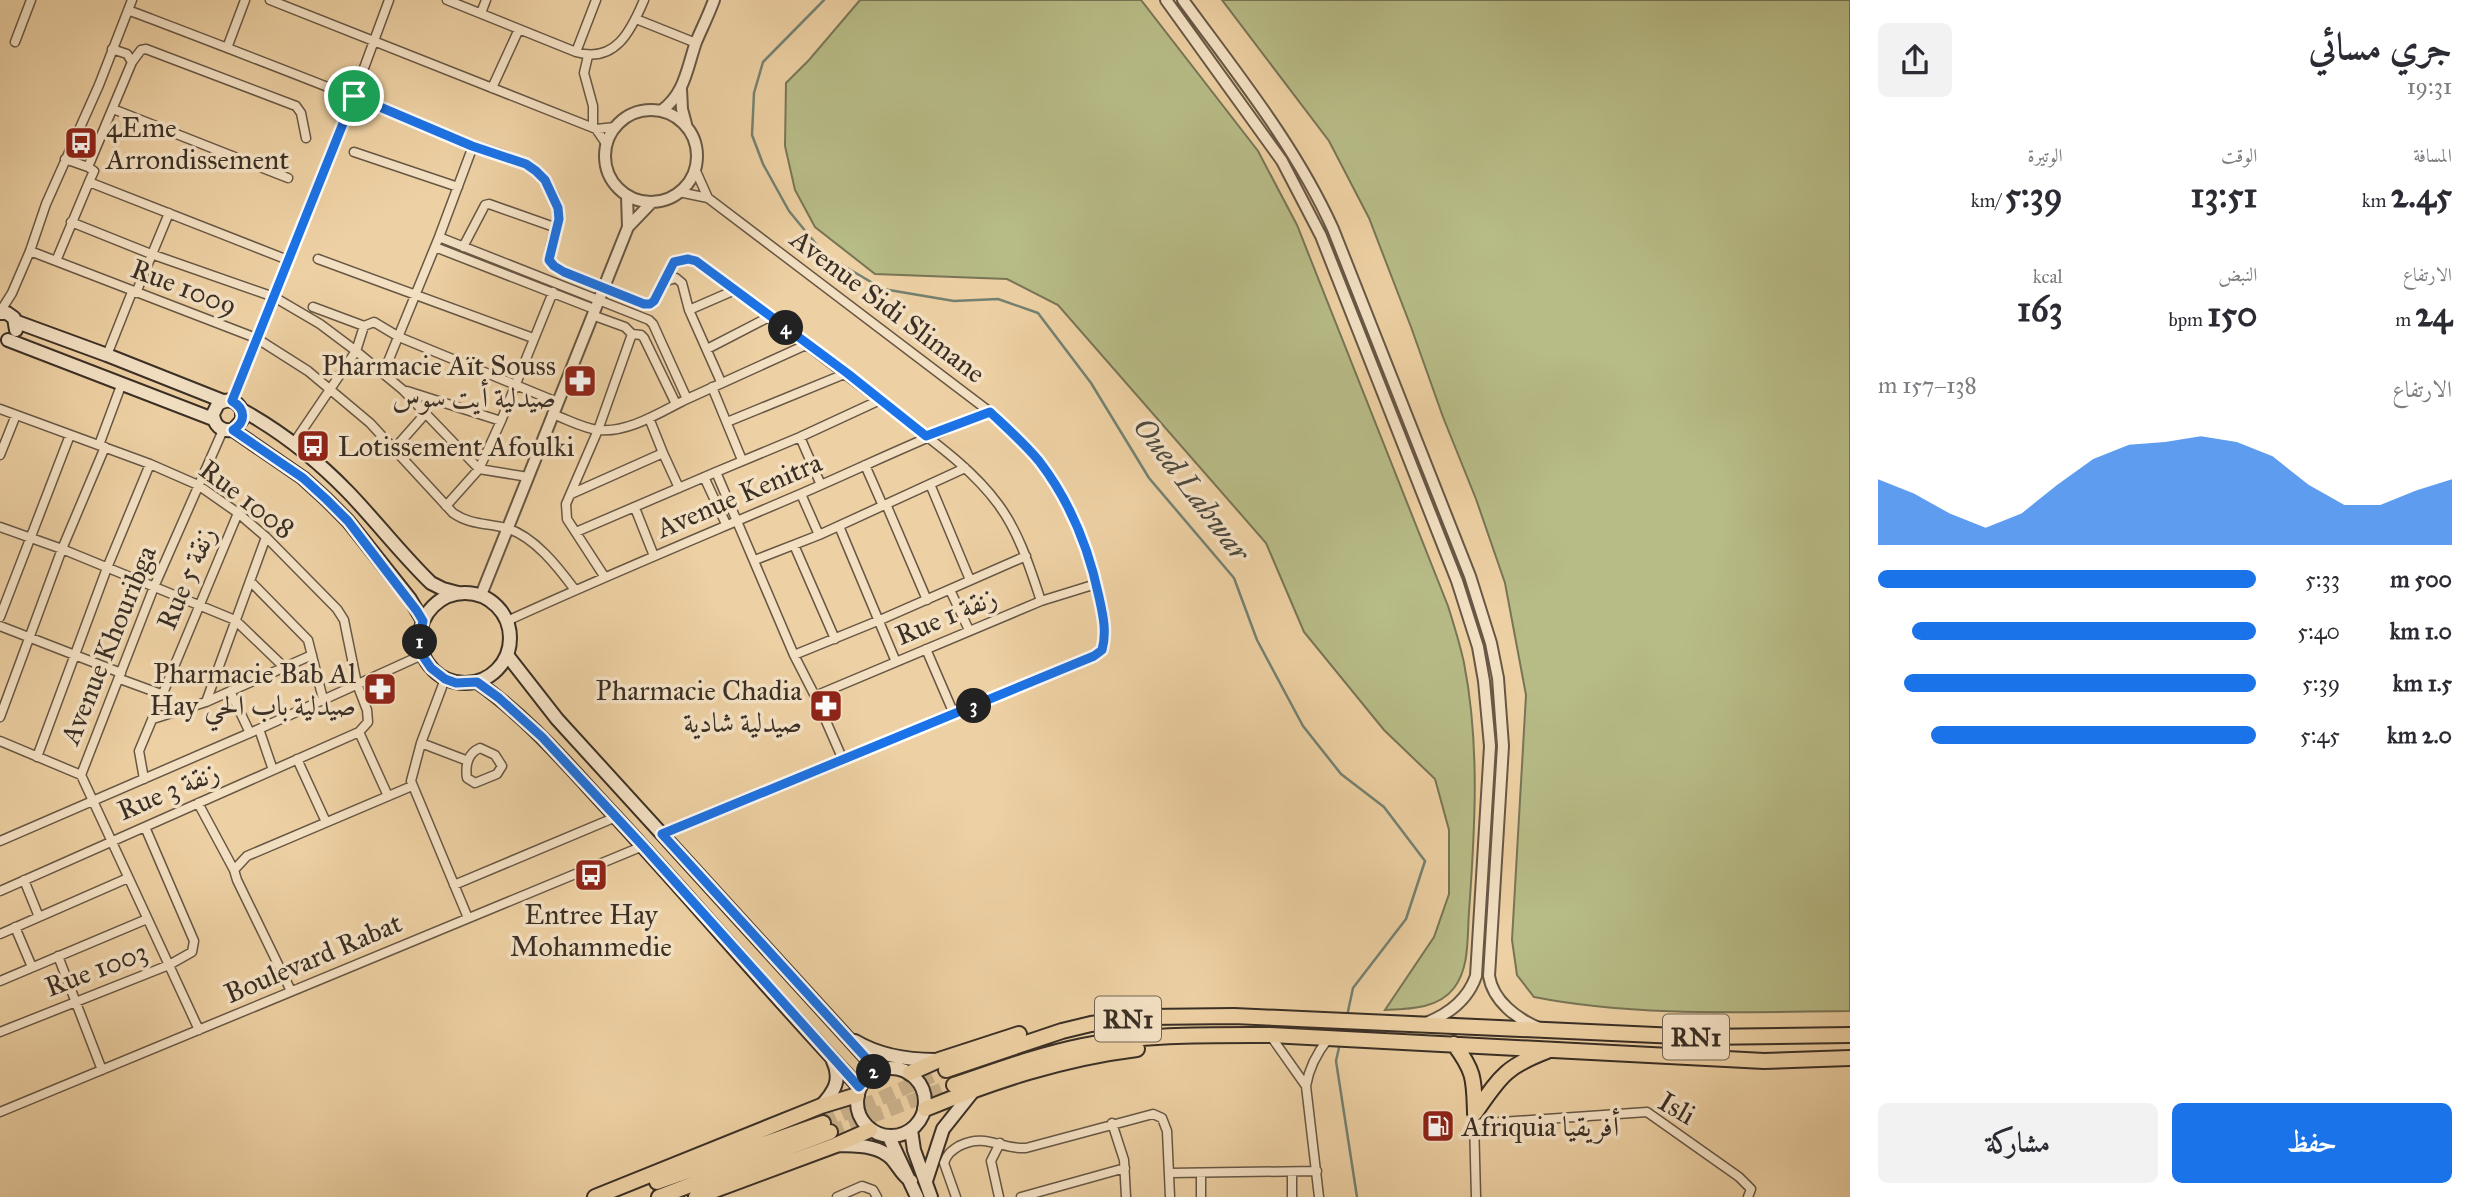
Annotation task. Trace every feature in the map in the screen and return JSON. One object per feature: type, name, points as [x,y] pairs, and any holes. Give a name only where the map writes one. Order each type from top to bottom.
[{"type":"highway","name":"RN1","points":[[942,1065],[1043,1027],[1150,1009],[1193,1008],[1260,1012],[1275,1018],[1699,1037],[1850,1035]]},
{"type":"highway","name":"RN1","points":[[954,1085],[1044,1055],[1083,1046],[1160,1038],[1270,1035],[1764,1061],[1850,1058]]},
{"type":"highway","points":[[925,1109],[974,1090],[1083,1057],[1163,1046],[1253,1042],[1270,1035]]},
{"type":"highway","points":[[1454,1044],[1471,1068],[1474,1082],[1474,1119]]},
{"type":"highway","points":[[1474,1119],[1498,1081],[1512,1067],[1552,1049]]},
{"type":"highway","points":[[910,1073],[942,1065]]},
{"type":"highway","points":[[595,1197],[858,1091]]},
{"type":"highway","points":[[618,1197],[830,1133],[870,1130]]},
{"type":"highway","points":[[659,1197],[830,1133]]},
{"type":"highway","points":[[696,1197],[830,1133]]},
{"type":"main road","points":[[7,316],[232,404],[293,444],[348,492],[431,583],[458,593],[481,595],[492,601],[507,621],[510,638],[507,655],[500,667],[477,682],[456,683],[445,679],[431,668],[422,655],[419,641],[423,621],[431,608],[443,598],[458,593]]},
{"type":"main road","points":[[4,340],[15,333],[7,316]]},
{"type":"main road","points":[[4,340],[213,419],[303,478],[334,506],[410,599],[423,621]]},
{"type":"main road","points":[[213,419],[215,408],[232,404]]},
{"type":"main road","points":[[228,430],[242,419],[232,404]]},
{"type":"main road","points":[[507,655],[557,719],[877,1070]]},
{"type":"main road","points":[[477,682],[542,737],[643,846],[831,1057],[858,1091]]},
{"type":"main road","points":[[844,1034],[890,1056],[942,1065]]},
{"type":"main road","points":[[821,1106],[834,1092],[837,1079],[831,1057]]},
{"type":"main road","points":[[900,1069],[910,1073],[920,1083],[925,1096],[925,1109],[920,1121],[901,1135],[889,1137],[870,1130],[858,1114],[858,1091],[877,1070],[900,1069]]},
{"type":"main road","points":[[926,1181],[943,1129],[974,1090]]},
{"type":"main road","points":[[911,1130],[915,1150],[932,1197]]},
{"type":"main road","points":[[830,1133],[883,1152],[911,1181]]},
{"type":"main road","points":[[889,1137],[917,1197]]},
{"type":"street","points":[[15,42],[31,0]]},
{"type":"street","points":[[7,316],[12,293],[65,159],[132,0]]},
{"type":"street","points":[[227,48],[245,0]]},
{"type":"street","points":[[270,0],[594,128],[615,127]]},
{"type":"street","points":[[232,404],[354,96],[389,0]]},
{"type":"street","points":[[447,0],[588,56],[623,41],[644,0]]},
{"type":"street","points":[[481,13],[486,0]]},
{"type":"street","points":[[661,111],[681,89],[714,0]]},
{"type":"street","points":[[1166,0],[1282,162],[1301,194],[1321,236],[1448,557],[1478,647],[1485,688],[1489,746],[1476,976],[1472,988],[1459,1003],[1422,1025]]},
{"type":"street","points":[[1183,0],[1294,154],[1320,200],[1334,229],[1478,599],[1498,678],[1503,746],[1489,976],[1502,1003],[1541,1029]]},
{"type":"street","points":[[576,52],[592,1]]},
{"type":"street","points":[[128,10],[354,96],[472,146],[526,164],[536,171],[553,195],[558,208],[557,228],[549,255],[550,262],[564,272],[650,304],[674,262],[688,259],[696,261],[847,373],[965,468],[999,505],[1026,556],[1041,601]]},
{"type":"street","points":[[636,19],[696,43]]},
{"type":"street","points":[[492,88],[519,29]]},
{"type":"street","points":[[88,167],[132,62],[141,50],[146,48],[296,106],[301,113],[306,138]]},
{"type":"street","points":[[113,49],[127,54],[132,62]]},
{"type":"street","points":[[588,56],[584,73],[593,106],[594,128],[607,145]]},
{"type":"street","points":[[681,89],[682,109],[695,142],[697,158],[695,169],[686,186],[664,201],[650,203],[627,196],[611,181],[605,166],[607,145],[615,127],[627,116],[639,111],[661,111],[677,118],[687,127]]},
{"type":"street","points":[[113,109],[288,178]]},
{"type":"street","points":[[383,374],[439,237],[472,146]]},
{"type":"street","points":[[354,152],[458,187]]},
{"type":"street","points":[[56,261],[94,171],[65,159]]},
{"type":"street","name":"Avenue Sidi Slimane","points":[[695,169],[708,198]]},
{"type":"street","points":[[89,182],[288,260]]},
{"type":"street","name":"Avenue Sidi Slimane","points":[[679,192],[708,198],[990,412],[1040,463],[1076,522],[1096,584],[1105,624],[1102,650],[1086,660],[954,714]]},
{"type":"street","points":[[481,595],[628,227],[627,196]]},
{"type":"street","points":[[628,227],[650,203]]},
{"type":"street","points":[[463,247],[485,205],[489,204],[557,228]]},
{"type":"street","points":[[107,355],[169,213]]},
{"type":"street","points":[[71,222],[274,297],[320,324],[403,390],[479,469],[528,477]]},
{"type":"street","points":[[439,237],[595,308],[632,334],[641,335],[676,404]]},
{"type":"street","points":[[435,247],[595,308],[649,320],[687,399]]},
{"type":"street","name":"Rue 1009","points":[[30,251],[256,338],[308,370],[331,390],[395,448],[446,506],[468,522],[508,528]]},
{"type":"street","points":[[318,259],[533,338]]},
{"type":"street","points":[[663,282],[676,278],[680,280],[721,382]]},
{"type":"street","points":[[690,310],[735,290]]},
{"type":"street","points":[[446,506],[479,469],[553,292]]},
{"type":"street","points":[[313,307],[364,326],[374,322],[398,337],[557,402]]},
{"type":"street","points":[[707,349],[771,316]]},
{"type":"street","points":[[293,444],[356,351],[364,326]]},
{"type":"street","points":[[604,576],[565,512],[632,334]]},
{"type":"street","points":[[552,414],[598,430],[616,429],[649,418],[721,382],[808,344]]},
{"type":"street","points":[[727,422],[847,373]]},
{"type":"street","points":[[0,717],[102,446],[122,383]]},
{"type":"street","points":[[712,387],[742,460]]},
{"type":"street","points":[[403,390],[501,421]]},
{"type":"street","points":[[576,532],[880,400]]},
{"type":"street","name":"Rue 1008","points":[[0,410],[150,464],[198,485],[266,537],[337,609],[347,629],[357,684],[368,716],[366,725],[356,733]]},
{"type":"street","name":"Avenue Kenitra","points":[[507,621],[604,576],[801,494],[926,436],[990,412]]},
{"type":"street","points":[[395,448],[426,413]]},
{"type":"street","points":[[0,455],[16,415]]},
{"type":"street","points":[[649,418],[679,488]]},
{"type":"street","name":"Avenue Khouribga","points":[[199,1030],[81,775],[154,587],[198,485],[228,430]]},
{"type":"street","points":[[0,617],[70,435]]},
{"type":"street","points":[[800,437],[821,485]]},
{"type":"street","points":[[571,494],[663,453]]},
{"type":"street","points":[[37,757],[107,568],[150,464]]},
{"type":"street","points":[[865,465],[927,600]]},
{"type":"street","points":[[755,560],[819,535],[965,468]]},
{"type":"street","points":[[716,472],[843,760]]},
{"type":"street","points":[[704,477],[726,524]]},
{"type":"street","points":[[930,484],[971,580]]},
{"type":"street","points":[[801,494],[819,535]]},
{"type":"street","points":[[635,508],[654,556]]},
{"type":"street","name":"Rue 5 زنقة","points":[[144,779],[139,751],[238,513]]},
{"type":"street","points":[[839,526],[896,662]]},
{"type":"street","points":[[0,527],[62,549],[235,620],[285,668]]},
{"type":"street","points":[[508,528],[550,559],[575,590]]},
{"type":"street","points":[[206,702],[266,537]]},
{"type":"street","points":[[794,545],[835,639]]},
{"type":"street","points":[[794,654],[880,620],[1026,556]]},
{"type":"street","points":[[250,582],[304,635],[323,699]]},
{"type":"street","name":"Rue 1 زنقة","points":[[815,696],[1041,601],[1096,584]]},
{"type":"street","points":[[950,590],[969,630]]},
{"type":"street","points":[[0,626],[75,654],[161,694]]},
{"type":"street","points":[[662,834],[954,714],[926,649]]},
{"type":"street","points":[[153,719],[206,702],[312,655]]},
{"type":"street","points":[[0,841],[255,731],[422,655]]},
{"type":"street","points":[[445,679],[421,743],[412,775],[412,786],[468,918]]},
{"type":"street","points":[[230,691],[255,731],[273,770]]},
{"type":"street","points":[[356,733],[388,796]]},
{"type":"street","name":"Rue 3 زنقة","points":[[0,891],[356,733]]},
{"type":"street","points":[[0,741],[81,775]]},
{"type":"street","points":[[421,743],[468,761]]},
{"type":"street","points":[[480,748],[495,755],[502,766],[497,774],[475,783],[467,778],[468,761],[473,751],[480,748]]},
{"type":"street","points":[[297,759],[326,822]]},
{"type":"street","points":[[234,870],[247,856],[412,786]]},
{"type":"street","points":[[198,803],[234,870],[291,992]]},
{"type":"street","points":[[454,885],[616,817]]},
{"type":"street","points":[[145,827],[194,941],[190,954],[170,965]]},
{"type":"street","name":"Boulevard Rabat","points":[[0,1112],[643,846]]},
{"type":"street","points":[[0,934],[128,878]]},
{"type":"street","points":[[24,880],[39,917]]},
{"type":"street","points":[[0,981],[147,919]]},
{"type":"street","points":[[15,927],[32,967]]},
{"type":"street","points":[[58,956],[102,1070]]},
{"type":"street","name":"Rue 1003","points":[[0,1032],[74,1000],[170,965]]},
{"type":"street","points":[[1270,1035],[1306,1086]]},
{"type":"street","points":[[1319,1197],[1306,1086],[1317,1052],[1332,1040]]},
{"type":"street","name":"Isli","points":[[1474,1119],[1647,1112],[1739,1177],[1751,1189],[1748,1197]]},
{"type":"street","points":[[956,1197],[944,1166],[948,1153],[972,1141],[989,1140],[1020,1148],[1035,1146],[1150,1114],[1162,1118],[1167,1130],[1170,1197]]},
{"type":"street","points":[[1474,1119],[1476,1197]]},
{"type":"street","points":[[1112,1123],[1125,1168],[1126,1197]]},
{"type":"street","points":[[999,1197],[991,1161],[1000,1143]]},
{"type":"street","points":[[1021,1197],[1057,1192],[1125,1168]]},
{"type":"street","points":[[1292,1171],[1292,1197]]},
{"type":"street","points":[[1170,1172],[1317,1171]]},
{"type":"street","points":[[1201,1173],[1201,1197]]},
{"type":"street","points":[[837,1197],[862,1186],[873,1190],[877,1197]]},
{"type":"green space","points":[[860,0],[1141,0],[1258,151],[1297,225],[1448,606],[1464,663],[1472,724],[1475,787],[1468,941],[1459,980],[1440,1000],[1422,1006],[1385,1010],[1434,937],[1449,894],[1449,830],[1435,779],[1384,730],[1304,632],[1266,543],[1058,305],[1007,279],[875,274],[815,227],[795,190],[785,146],[786,83]]},
{"type":"green space","points":[[1222,0],[1850,0],[1850,1011],[1691,1012],[1612,1008],[1534,997],[1517,975],[1512,940],[1526,695],[1505,583],[1476,499],[1369,218],[1329,141]]},
{"type":"waterway","name":"Oued Lahwar","points":[[824,0],[763,62],[754,93],[752,135],[763,164],[789,211],[825,255],[883,289],[954,301],[998,299],[1038,313],[1091,383],[1149,478],[1234,578],[1257,640],[1303,726],[1341,774],[1384,807],[1425,861],[1406,919],[1353,988],[1347,1016]]},
{"type":"waterway","name":"Oued Lahwar","points":[[1340,1043],[1336,1061],[1357,1197]]},
{"type":"tunnel","points":[[823,1123],[946,1070]]},
{"type":"tunnel","points":[[830,1132],[954,1085]]},
{"type":"place","name":"4Eme Arrondissement","points":[[81,143]]},
{"type":"place","name":"Pharmacie Aït Souss صيدلية أيت سوس","points":[[580,381]]},
{"type":"place","name":"Lotissement Afoulki","points":[[313,446]]},
{"type":"place","name":"Pharmacie Bab Al Hay صيدلية باب الحي","points":[[380,689]]},
{"type":"place","name":"Pharmacie Chadia صيدلية شادية","points":[[826,706]]},
{"type":"place","name":"Entree Hay Mohammedie","points":[[591,875]]},
{"type":"place","name":"Afriquia أفريقيا","points":[[1438,1126]]},
{"type":"route","points":[[354,96],[472,146],[526,164],[536,171],[545,180],[558,208],[559,219],[549,260],[564,272],[650,304],[674,262],[688,259],[696,261],[847,373],[926,436],[990,412],[1040,463],[1076,522],[1096,584],[1105,624],[1102,650],[1094,656],[1020,687],[662,834],[877,1070],[859,1087],[542,737],[477,682],[456,683],[445,679],[431,668],[422,655],[419,641],[423,621],[410,599],[348,521],[303,478],[233,430],[240,424],[243,415],[240,406],[232,401],[354,96]]}]
